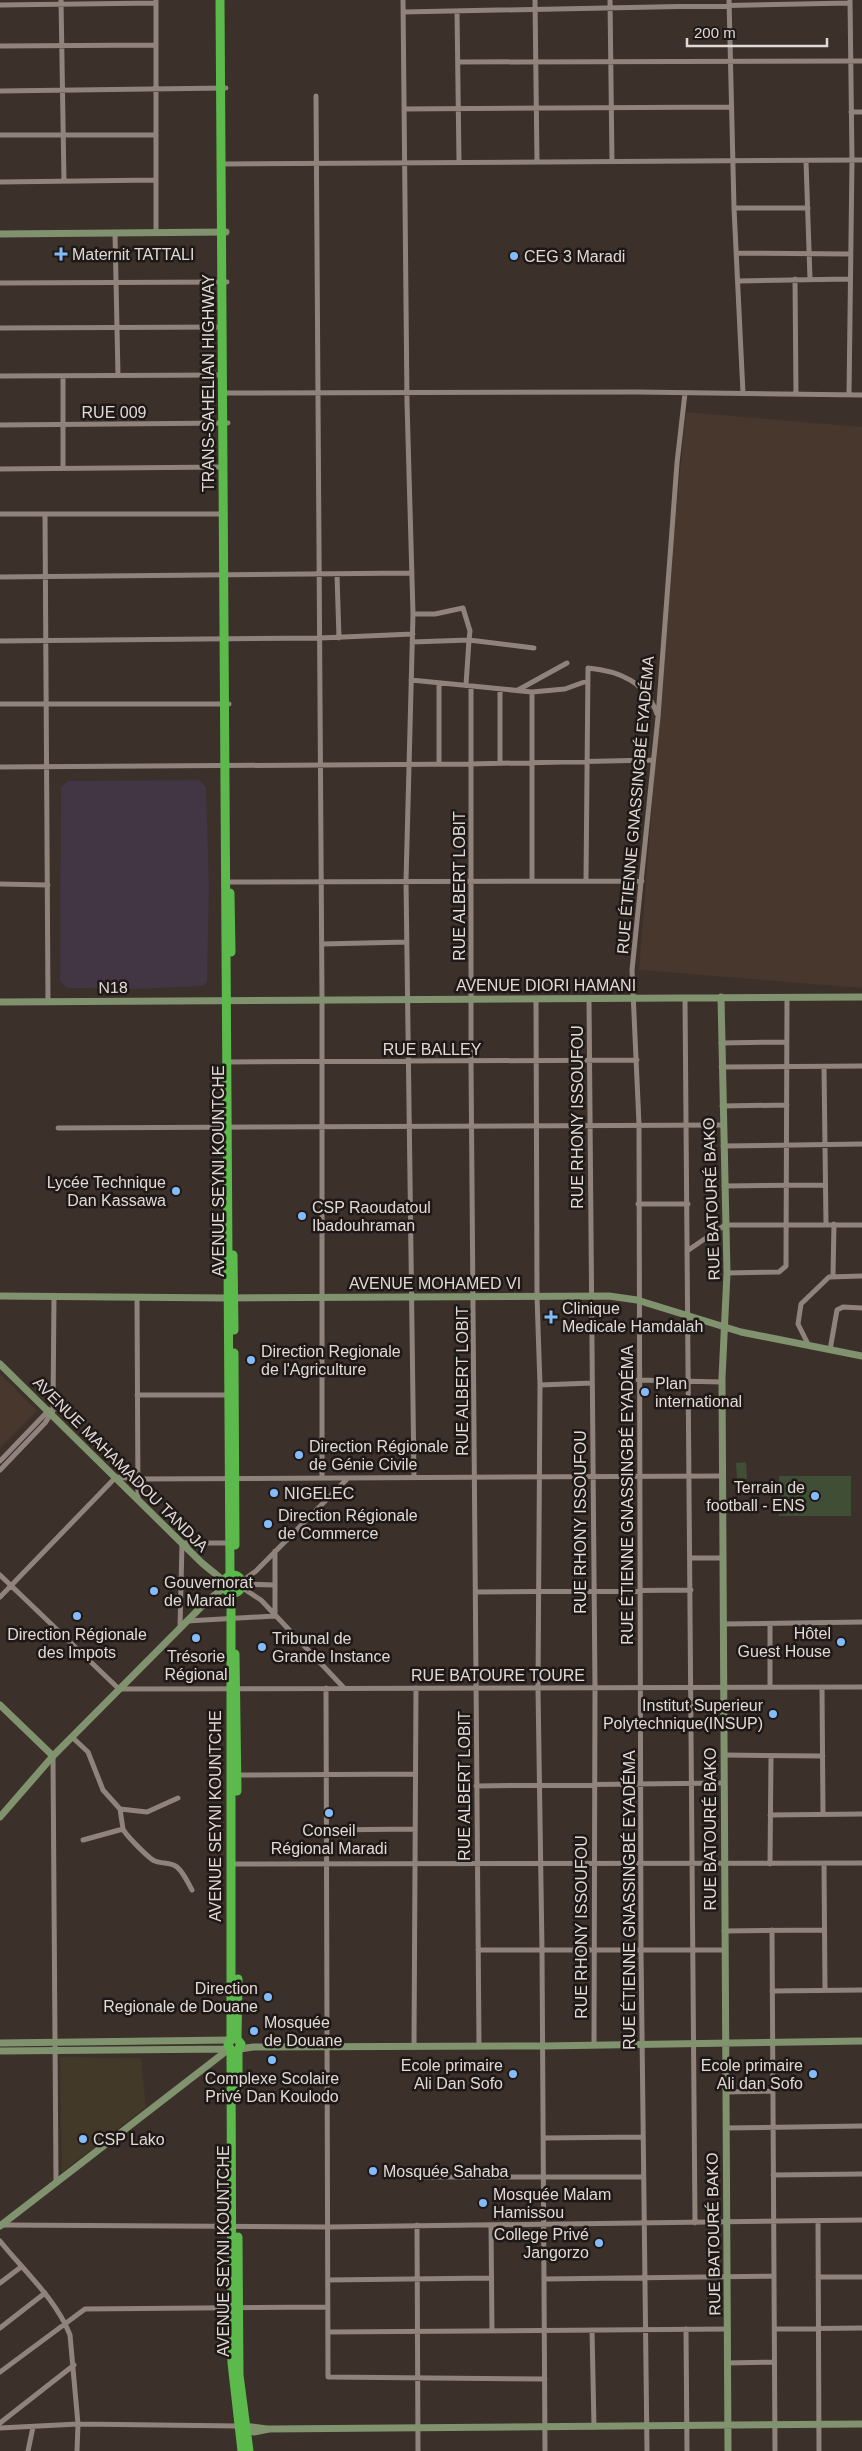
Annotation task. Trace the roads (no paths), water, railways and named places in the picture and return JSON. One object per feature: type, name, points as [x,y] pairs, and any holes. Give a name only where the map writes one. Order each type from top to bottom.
[{"type":"highway","name":"TRANS-SAHELIAN HIGHWAY","points":[[220,0],[224,164],[227,765]]},
{"type":"highway","name":"TRANS-SAHELIAN HIGHWAY","points":[[223,89],[225,0]]},
{"type":"highway","name":"TRANS-SAHELIAN HIGHWAY","points":[[224,282],[222,327],[223,375],[226,393]]},
{"type":"highway","name":"TRANS-SAHELIAN HIGHWAY","points":[[226,424],[223,514],[227,576]]},
{"type":"highway","name":"AVENUE SEYNI KOUNTCHE","points":[[227,765],[232,1655],[237,1775],[234,1864]]},
{"type":"highway","name":"AVENUE SEYNI KOUNTCHE","points":[[233,1688],[235,2309],[243,2427],[242,2451]]},
{"type":"highway","name":"AVENUE SEYNI KOUNTCHE","points":[[243,2427],[249,2451]]},
{"type":"street","points":[[403,0],[407,392],[410,573],[413,614],[406,881],[410,1061],[409,1126],[414,1477]]},
{"type":"street","points":[[535,0],[537,162]]},
{"type":"street","points":[[610,0],[612,162]]},
{"type":"street","points":[[651,0],[651,6]]},
{"type":"street","points":[[0,5],[156,1],[156,233]]},
{"type":"street","points":[[61,2],[64,181]]},
{"type":"street","points":[[404,12],[610,8],[729,2],[850,2],[852,160],[849,395]]},
{"type":"street","points":[[729,2],[732,161],[743,393]]},
{"type":"street","points":[[458,11],[458,162]]},
{"type":"street","points":[[0,46],[156,45]]},
{"type":"street","points":[[458,62],[862,61]]},
{"type":"street","points":[[0,91],[223,89]]},
{"type":"street","points":[[316,96],[320,576],[319,765],[322,944],[322,1478]]},
{"type":"street","points":[[404,109],[731,107]]},
{"type":"street","points":[[851,112],[862,112]]},
{"type":"street","points":[[0,135],[156,135]]},
{"type":"street","points":[[806,160],[810,279]]},
{"type":"street","points":[[224,164],[862,160]]},
{"type":"street","points":[[0,182],[156,180]]},
{"type":"street","points":[[734,208],[808,208]]},
{"type":"street","points":[[0,234],[224,232]]},
{"type":"street","points":[[115,234],[118,375]]},
{"type":"street","points":[[737,253],[850,254]]},
{"type":"street","points":[[795,279],[796,394]]},
{"type":"street","points":[[738,281],[850,279]]},
{"type":"street","points":[[0,283],[224,282]]},
{"type":"street","points":[[0,328],[222,327]]},
{"type":"street","points":[[0,376],[223,375]]},
{"type":"street","points":[[63,376],[63,468]]},
{"type":"street","points":[[226,393],[685,392],[862,395]]},
{"type":"street","name":"RUE ÉTIENNE GNASSINGBÉ EYADÉMA","points":[[647,2451],[642,2137],[641,1689],[637,1300],[638,1124],[637,1060],[631,998],[652,760],[658,717],[685,392]]},
{"type":"street","name":"RUE 009","points":[[0,425],[226,424]]},
{"type":"street","points":[[0,469],[224,467]]},
{"type":"street","points":[[0,514],[223,514]]},
{"type":"street","points":[[45,514],[48,1002]]},
{"type":"street","points":[[0,577],[320,576],[410,573]]},
{"type":"street","points":[[337,575],[339,638]]},
{"type":"street","name":"RUE ALBERT LOBIT","points":[[413,614],[435,614],[463,608],[470,632],[468,685],[472,882],[471,1062],[479,2046]]},
{"type":"street","points":[[0,641],[339,638],[413,634]]},
{"type":"street","points":[[412,642],[469,640],[534,648]]},
{"type":"street","points":[[518,691],[567,663]]},
{"type":"street","points":[[586,881],[588,762],[586,681],[588,668],[614,672],[638,684],[648,694],[658,717]]},
{"type":"street","points":[[411,680],[532,692],[565,689],[586,681]]},
{"type":"street","points":[[439,683],[440,764]]},
{"type":"street","points":[[500,689],[500,764]]},
{"type":"street","points":[[532,692],[532,881]]},
{"type":"street","points":[[0,704],[227,704]]},
{"type":"street","points":[[0,767],[500,764],[652,760]]},
{"type":"street","points":[[227,882],[642,881]]},
{"type":"street","points":[[0,884],[48,884]]},
{"type":"street","points":[[322,944],[407,942]]},
{"type":"street","name":"RUE BATOURÉ BAKO","points":[[721,997],[722,1124],[727,1273],[723,1326],[722,1476],[728,2451]]},
{"type":"street","points":[[727,1273],[778,1272],[786,1266],[787,997]]},
{"type":"street","name":"AVENUE DIORI HAMANI","points":[[228,1000],[862,997]]},
{"type":"street","points":[[685,998],[688,1125],[687,1251],[695,2223]]},
{"type":"street","points":[[536,999],[537,1297],[540,1385],[538,1688],[543,2046],[545,2451]]},
{"type":"street","name":"RUE RHONY ISSOUFOU","points":[[589,999],[590,1296],[595,1688],[594,2044]]},
{"type":"street","name":"N18","points":[[0,1002],[228,1000]]},
{"type":"street","points":[[721,1043],[786,1042]]},
{"type":"street","name":"RUE BALLEY","points":[[229,1062],[637,1060]]},
{"type":"street","points":[[721,1067],[862,1066]]},
{"type":"street","points":[[824,1067],[826,1225]]},
{"type":"street","points":[[722,1106],[787,1105]]},
{"type":"street","points":[[58,1128],[722,1124]]},
{"type":"street","points":[[723,1146],[862,1144]]},
{"type":"street","points":[[724,1186],[825,1186]]},
{"type":"street","points":[[638,1204],[688,1204]]},
{"type":"street","points":[[833,1275],[834,1224]]},
{"type":"street","points":[[687,1251],[725,1225],[862,1225]]},
{"type":"street","points":[[809,1346],[798,1324],[800,1304],[824,1280],[833,1275],[862,1276]]},
{"type":"street","name":"AVENUE MOHAMED VI","points":[[0,1296],[231,1298],[590,1296],[637,1300],[723,1326],[862,1356]]},
{"type":"street","points":[[0,1470],[19,1450],[50,1411],[54,1296]]},
{"type":"street","points":[[137,1297],[138,1501]]},
{"type":"street","points":[[830,1350],[837,1310],[843,1307],[862,1308]]},
{"type":"street","name":"AVENUE MAHAMADOU TANDJA","points":[[0,1364],[50,1411],[182,1543],[233,1584]]},
{"type":"street","points":[[638,1380],[722,1382]]},
{"type":"street","points":[[540,1385],[592,1382]]},
{"type":"street","points":[[137,1395],[231,1395]]},
{"type":"street","points":[[0,1461],[50,1411]]},
{"type":"street","points":[[15,1446],[19,1450]]},
{"type":"street","points":[[0,1597],[116,1477],[137,1479],[231,1479],[722,1476]]},
{"type":"street","points":[[0,1817],[53,1756],[186,1621],[233,1584],[256,1571],[347,1478]]},
{"type":"street","points":[[180,1627],[182,1543],[232,1543]]},
{"type":"street","points":[[275,1551],[275,1616]]},
{"type":"street","points":[[691,1558],[723,1558]]},
{"type":"street","points":[[0,1575],[119,1689]]},
{"type":"street","points":[[180,1584],[274,1585]]},
{"type":"street","points":[[233,1584],[261,1600],[344,1688]]},
{"type":"street","points":[[476,1592],[691,1590]]},
{"type":"street","points":[[186,1621],[275,1616]]},
{"type":"street","points":[[723,1624],[862,1622]]},
{"type":"street","points":[[770,1624],[770,1688]]},
{"type":"street","points":[[822,1687],[823,1814]]},
{"type":"street","name":"RUE BATOURE TOURE","points":[[119,1689],[862,1687]]},
{"type":"street","points":[[326,1688],[328,2377],[545,2379]]},
{"type":"street","points":[[414,2046],[416,1688]]},
{"type":"street","points":[[0,1705],[53,1756],[56,2181]]},
{"type":"street","points":[[72,1737],[88,1752],[103,1790],[120,1809],[122,1829],[126,1835],[138,1844],[150,1859],[178,1868],[192,1890]]},
{"type":"street","points":[[724,1755],[823,1756]]},
{"type":"street","points":[[770,1864],[771,1756]]},
{"type":"street","points":[[237,1775],[415,1774]]},
{"type":"street","points":[[476,1786],[724,1783]]},
{"type":"street","points":[[120,1809],[147,1812],[178,1798]]},
{"type":"street","points":[[770,1815],[862,1814]]},
{"type":"street","points":[[83,1840],[122,1829]]},
{"type":"street","points":[[326,1830],[415,1829]]},
{"type":"street","points":[[824,1863],[825,1990]]},
{"type":"street","points":[[234,1864],[862,1863]]},
{"type":"street","points":[[772,1930],[775,2451]]},
{"type":"street","points":[[724,1931],[824,1930]]},
{"type":"street","points":[[478,1950],[724,1950]]},
{"type":"street","points":[[772,1991],[862,1990]]},
{"type":"street","points":[[0,2043],[55,2046],[235,2045],[253,2047],[543,2046],[862,2041]]},
{"type":"street","points":[[1,2226],[56,2181],[235,2045]]},
{"type":"street","points":[[0,2051],[55,2046]]},
{"type":"street","points":[[726,2092],[773,2091]]},
{"type":"street","points":[[726,2128],[862,2126]]},
{"type":"street","points":[[543,2138],[642,2137]]},
{"type":"street","points":[[773,2175],[862,2174]]},
{"type":"street","points":[[416,2177],[643,2177]]},
{"type":"street","points":[[1,2226],[329,2227],[862,2220]]},
{"type":"street","points":[[818,2221],[819,2451]]},
{"type":"street","points":[[417,2225],[418,2451]]},
{"type":"street","points":[[491,2225],[492,2331]]},
{"type":"street","points":[[0,2241],[45,2293],[65,2322],[70,2335],[78,2424],[77,2451]]},
{"type":"street","points":[[0,2283],[21,2267]]},
{"type":"street","points":[[544,2279],[774,2276]]},
{"type":"street","points":[[818,2278],[862,2277]]},
{"type":"street","points":[[328,2280],[491,2278]]},
{"type":"street","points":[[0,2328],[45,2293]]},
{"type":"street","points":[[0,2372],[85,2309],[327,2307]]},
{"type":"street","points":[[775,2329],[862,2328]]},
{"type":"street","points":[[686,2329],[687,2451]]},
{"type":"street","points":[[328,2332],[728,2329]]},
{"type":"street","points":[[592,2330],[594,2427]]},
{"type":"street","points":[[728,2362],[774,2362]]},
{"type":"street","points":[[0,2422],[74,2365]]},
{"type":"street","points":[[0,2428],[33,2428],[78,2424],[243,2427],[259,2432],[270,2429],[687,2427],[862,2424]]},
{"type":"street","points":[[28,2451],[33,2428]]},
{"type":"place","name":"Maternit TATTALI","points":[[61,254]]},
{"type":"place","name":"CEG 3 Maradi","points":[[514,256]]},
{"type":"place","name":"Lycée Technique Dan Kassawa","points":[[176,1191]]},
{"type":"place","name":"CSP Raoudatoul Ibadouhraman","points":[[302,1216]]},
{"type":"place","name":"Clinique Medicale Hamdalah","points":[[551,1317]]},
{"type":"place","name":"Direction Regionale de l'Agriculture","points":[[251,1360]]},
{"type":"place","name":"Plan international","points":[[645,1392]]},
{"type":"place","name":"Direction Régionale de Génie Civile","points":[[299,1455]]},
{"type":"place","name":"NIGELEC","points":[[274,1493]]},
{"type":"place","name":"Terrain de football - ENS","points":[[815,1496]]},
{"type":"place","name":"Direction Régionale de Commerce","points":[[268,1524]]},
{"type":"place","name":"Gouvernorat de Maradi","points":[[154,1591]]},
{"type":"place","name":"Direction Régionale des Impots","points":[[77,1616]]},
{"type":"place","name":"Trésorie Régional","points":[[196,1638]]},
{"type":"place","name":"Hôtel Guest House","points":[[841,1642]]},
{"type":"place","name":"Tribunal de Grande Instance","points":[[262,1647]]},
{"type":"place","name":"Institut Superieur Polytechnique(INSUP)","points":[[773,1714]]},
{"type":"place","name":"Conseil Régional Maradi","points":[[329,1813]]},
{"type":"place","name":"Direction Regionale de Douane","points":[[268,1997]]},
{"type":"place","name":"Mosquée de Douane","points":[[254,2031]]},
{"type":"place","name":"Complexe Scolaire Privé Dan Koulodo","points":[[272,2060]]},
{"type":"place","name":"Ecole primaire Ali Dan Sofo","points":[[513,2074]]},
{"type":"place","name":"Ecole primaire Ali dan Sofo","points":[[813,2074]]},
{"type":"place","name":"CSP Lako","points":[[83,2139]]},
{"type":"place","name":"Mosquée Sahaba","points":[[373,2171]]},
{"type":"place","name":"Mosquée Malam Hamissou","points":[[483,2203]]},
{"type":"place","name":"College Privé Jangorzo","points":[[599,2243]]}]
